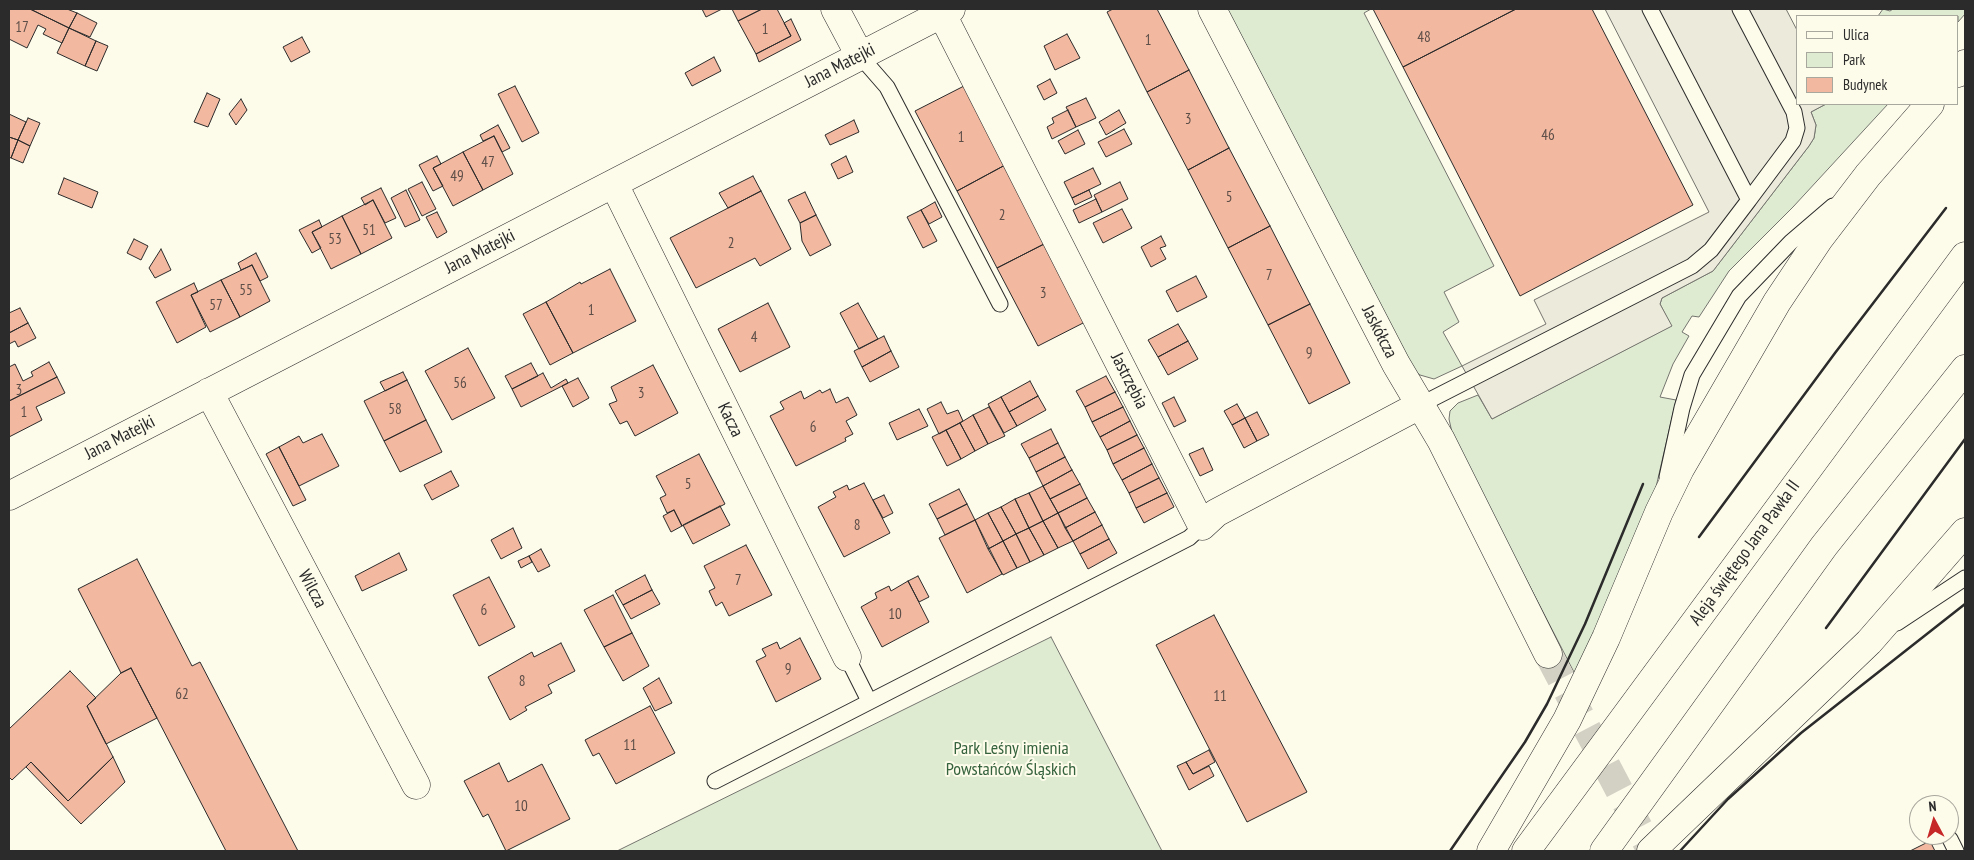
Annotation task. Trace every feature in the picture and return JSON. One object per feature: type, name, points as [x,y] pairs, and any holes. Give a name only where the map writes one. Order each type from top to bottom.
[{"type":"street","points":[[835,9],[860,56]]},
{"type":"street","name":"Jaskółcza","points":[[1212,9],[1396,364],[1440,440],[1548,654]]},
{"type":"street","name":"Jana Matejki","points":[[9,496],[947,11]]},
{"type":"street","name":"Jastrzębia","points":[[947,11],[1202,526]]},
{"type":"street","points":[[1491,851],[1567,720],[1606,638],[1659,512],[1680,469],[1777,302],[1819,239],[1868,175],[1929,105]]},
{"type":"street","name":"Kacza","points":[[614,184],[847,657]]},
{"type":"street","name":"Aleja świętego Jana Pawła II","points":[[1526,851],[1965,256]]},
{"type":"street","points":[[1604,851],[1824,546],[1965,369]]},
{"type":"street","name":"Wilcza","points":[[209,392],[416,785]]},
{"type":"street","points":[[1202,526],[1216,513],[1420,405]]},
{"type":"street","points":[[1651,851],[1869,642],[1965,532]]},
{"type":"lane","points":[[1650,9],[1749,200]]},
{"type":"lane","points":[[1420,405],[1692,266],[1710,250],[1793,141],[1796,128],[1794,112],[1740,9]]},
{"type":"lane","points":[[860,56],[887,87],[1000,304]]},
{"type":"lane","points":[[1659,512],[1682,408],[1692,375],[1739,296],[1791,242],[1868,175]]},
{"type":"lane","points":[[715,781],[1189,538],[1202,526]]},
{"type":"lane","points":[[1869,642],[1965,578]]},
{"type":"lane","points":[[847,657],[869,701]]},
{"type":"green space","points":[[1225,9],[1371,9],[1364,13],[1494,266],[1444,292],[1459,322],[1443,332],[1462,366],[1434,379],[1420,375],[1410,368]]},
{"type":"green space","points":[[1883,9],[1890,11],[1893,9],[1965,9],[1965,14],[1959,21],[1959,15],[1879,15]]},
{"type":"green space","points":[[1824,105],[1887,105],[1793,207],[1729,271],[1699,317],[1692,316],[1682,332],[1689,336],[1673,364],[1660,397],[1676,400],[1651,509],[1577,678],[1453,437],[1449,419],[1450,411],[1458,403],[1478,395],[1492,419],[1671,326],[1660,304],[1662,298],[1713,271],[1814,138],[1816,125],[1811,112]]},
{"type":"green space","name":"Park Leśny imienia Powstańców Śląskich","points":[[1051,637],[1162,851],[617,851]]},
{"type":"shaded area","points":[[1605,9],[1786,9],[1796,28],[1796,105],[1824,105],[1811,112],[1816,125],[1814,138],[1809,146],[1713,271],[1662,298],[1660,304],[1672,326],[1492,419],[1462,366],[1546,324],[1534,300],[1709,212]]},
{"type":"building","points":[[9,9],[30,9],[69,28],[62,43],[43,34],[46,29],[38,25],[27,48],[9,39]]},
{"type":"building","points":[[30,9],[67,9],[77,13],[69,28]]},
{"type":"building","points":[[702,9],[722,9],[706,17]]},
{"type":"building","points":[[732,9],[762,9],[738,21]]},
{"type":"building","points":[[762,9],[777,9],[791,36],[756,54],[738,21]]},
{"type":"building","points":[[1113,9],[1157,9],[1189,70],[1147,92],[1107,12]]},
{"type":"building","points":[[1373,9],[1516,9],[1403,67]]},
{"type":"building","points":[[1516,9],[1592,9],[1693,205],[1520,296],[1403,67]]},
{"type":"building","points":[[77,13],[97,23],[90,37],[69,28]]},
{"type":"building","points":[[791,19],[801,40],[759,62],[756,54],[791,36],[784,23]]},
{"type":"building","points":[[69,28],[96,41],[85,66],[57,53]]},
{"type":"building","points":[[1067,34],[1080,58],[1055,70],[1044,46]]},
{"type":"building","points":[[302,37],[310,52],[291,62],[283,47]]},
{"type":"building","points":[[96,41],[108,46],[97,71],[85,66]]},
{"type":"building","points":[[714,57],[721,71],[692,86],[685,73]]},
{"type":"building","points":[[1189,70],[1229,148],[1188,170],[1147,92]]},
{"type":"building","points":[[1050,79],[1057,93],[1044,100],[1037,86]]},
{"type":"building","points":[[966,85],[1007,164],[957,191],[915,111]]},
{"type":"building","points":[[515,86],[539,133],[522,142],[498,94]]},
{"type":"building","points":[[207,93],[220,99],[208,127],[194,122]]},
{"type":"building","points":[[1086,98],[1096,118],[1076,127],[1066,107]]},
{"type":"building","points":[[241,99],[247,110],[236,125],[229,114]]},
{"type":"building","points":[[1068,110],[1076,127],[1052,139],[1047,127],[1054,123],[1052,118]]},
{"type":"building","points":[[1119,110],[1126,123],[1106,135],[1099,122]]},
{"type":"building","points":[[9,114],[26,122],[18,140],[9,137]]},
{"type":"building","points":[[28,118],[40,123],[30,146],[18,140]]},
{"type":"building","points":[[854,120],[859,132],[830,145],[825,135]]},
{"type":"building","points":[[498,125],[510,148],[502,152],[494,136],[483,141],[480,135]]},
{"type":"building","points":[[1124,129],[1132,144],[1106,157],[1098,142]]},
{"type":"building","points":[[1078,130],[1085,144],[1065,154],[1058,141]]},
{"type":"building","points":[[494,136],[513,174],[483,190],[463,152]]},
{"type":"building","points":[[9,137],[18,140],[11,158],[9,157]]},
{"type":"building","points":[[18,140],[30,146],[23,163],[11,158]]},
{"type":"building","points":[[1229,148],[1270,226],[1228,248],[1188,170]]},
{"type":"building","points":[[463,152],[483,190],[453,206],[433,168]]},
{"type":"building","points":[[437,156],[441,164],[433,168],[443,186],[433,191],[419,165]]},
{"type":"building","points":[[846,156],[853,172],[838,179],[831,164]]},
{"type":"building","points":[[1007,164],[1048,242],[997,268],[957,191]]},
{"type":"building","points":[[1093,168],[1101,184],[1072,198],[1064,182]]},
{"type":"building","points":[[753,176],[761,191],[728,208],[719,193]]},
{"type":"building","points":[[64,178],[98,192],[92,208],[58,194]]},
{"type":"building","points":[[422,182],[436,209],[422,216],[408,189]]},
{"type":"building","points":[[1120,182],[1128,199],[1102,212],[1094,195]]},
{"type":"building","points":[[381,188],[396,218],[385,223],[373,200],[365,205],[361,198]]},
{"type":"building","points":[[406,190],[420,220],[405,227],[391,198]]},
{"type":"building","points":[[1089,190],[1092,197],[1075,205],[1072,198]]},
{"type":"building","points":[[761,191],[791,249],[760,266],[755,258],[696,288],[670,238]]},
{"type":"building","points":[[805,192],[816,215],[800,223],[788,200]]},
{"type":"building","points":[[1096,199],[1102,212],[1079,223],[1073,210]]},
{"type":"building","points":[[373,200],[392,238],[361,254],[342,216]]},
{"type":"building","points":[[935,202],[942,217],[929,224],[921,210]]},
{"type":"building","points":[[1122,209],[1132,228],[1103,243],[1093,223]]},
{"type":"building","points":[[921,210],[937,241],[923,248],[907,217]]},
{"type":"building","points":[[437,212],[447,232],[437,238],[426,217]]},
{"type":"building","points":[[816,215],[831,245],[810,256],[802,241],[800,223]]},
{"type":"building","points":[[342,216],[361,254],[331,269],[312,232]]},
{"type":"building","points":[[319,220],[322,227],[312,232],[321,248],[312,253],[299,230]]},
{"type":"building","points":[[1270,226],[1310,304],[1268,325],[1228,248]]},
{"type":"building","points":[[1161,236],[1166,246],[1160,248],[1166,259],[1151,267],[1141,247]]},
{"type":"building","points":[[134,239],[148,246],[141,260],[127,253]]},
{"type":"building","points":[[1048,242],[1089,320],[1038,346],[997,268]]},
{"type":"building","points":[[161,249],[171,270],[155,278],[149,268]]},
{"type":"building","points":[[256,253],[268,277],[260,281],[252,265],[241,270],[238,263]]},
{"type":"building","points":[[252,265],[270,301],[240,317],[221,280]]},
{"type":"building","points":[[610,269],[636,321],[573,353],[546,302],[580,282],[581,284]]},
{"type":"building","points":[[1196,276],[1207,297],[1177,312],[1166,291]]},
{"type":"building","points":[[221,280],[240,317],[210,332],[191,295]]},
{"type":"building","points":[[194,283],[198,292],[191,295],[206,327],[177,343],[156,302]]},
{"type":"building","points":[[546,302],[573,353],[550,365],[523,314]]},
{"type":"building","points":[[768,303],[790,347],[740,372],[718,329]]},
{"type":"building","points":[[858,303],[878,339],[859,349],[840,313]]},
{"type":"building","points":[[1310,304],[1350,383],[1309,404],[1268,325]]},
{"type":"building","points":[[20,308],[28,323],[9,333],[9,313]]},
{"type":"building","points":[[28,323],[36,338],[18,347],[15,341],[9,344],[9,333]]},
{"type":"building","points":[[1178,324],[1188,341],[1158,357],[1148,340]]},
{"type":"building","points":[[884,336],[891,351],[862,367],[854,351]]},
{"type":"building","points":[[1188,341],[1198,359],[1168,375],[1158,357]]},
{"type":"building","points":[[468,348],[495,398],[452,420],[425,371]]},
{"type":"building","points":[[891,351],[899,367],[870,382],[862,367]]},
{"type":"building","points":[[49,362],[57,377],[9,401],[9,367],[15,364],[23,381],[33,376],[31,372]]},
{"type":"building","points":[[531,363],[538,376],[512,389],[505,376]]},
{"type":"building","points":[[653,365],[678,413],[635,436],[627,421],[620,424],[609,404],[617,401],[611,387]]},
{"type":"building","points":[[403,372],[407,380],[385,391],[380,382]]},
{"type":"building","points":[[543,373],[551,388],[566,379],[568,383],[521,407],[512,389]]},
{"type":"building","points":[[1106,376],[1115,392],[1085,407],[1076,391]]},
{"type":"building","points":[[57,377],[65,393],[36,407],[42,420],[9,437],[9,401]]},
{"type":"building","points":[[578,378],[589,398],[573,407],[562,386]]},
{"type":"building","points":[[407,380],[426,420],[384,441],[364,401]]},
{"type":"building","points":[[1030,381],[1038,396],[1009,412],[1001,397]]},
{"type":"building","points":[[830,389],[836,403],[848,397],[857,415],[846,421],[853,434],[845,438],[846,441],[796,466],[770,416],[784,409],[780,402],[801,391],[804,399],[820,390],[822,393]]},
{"type":"building","points":[[1115,392],[1123,407],[1092,422],[1085,407]]},
{"type":"building","points":[[1038,396],[1046,410],[1017,426],[1009,412]]},
{"type":"building","points":[[1001,397],[1017,426],[1004,433],[988,404]]},
{"type":"building","points":[[1174,397],[1186,421],[1174,427],[1162,403]]},
{"type":"building","points":[[941,402],[947,414],[958,410],[963,421],[939,434],[927,409]]},
{"type":"building","points":[[1237,404],[1245,418],[1232,425],[1224,411]]},
{"type":"building","points":[[989,407],[1005,436],[988,444],[973,415]]},
{"type":"building","points":[[1123,407],[1130,421],[1100,437],[1092,422]]},
{"type":"building","points":[[919,409],[928,426],[897,440],[889,423]]},
{"type":"building","points":[[1257,412],[1269,435],[1257,441],[1245,418]]},
{"type":"building","points":[[973,415],[988,444],[975,451],[960,423]]},
{"type":"building","points":[[1245,418],[1257,441],[1244,448],[1232,425]]},
{"type":"building","points":[[426,420],[442,452],[400,472],[384,441]]},
{"type":"building","points":[[1130,421],[1137,435],[1107,450],[1100,437]]},
{"type":"building","points":[[960,423],[975,451],[961,459],[946,430]]},
{"type":"building","points":[[1051,429],[1058,443],[1029,458],[1021,444]]},
{"type":"building","points":[[946,430],[961,459],[947,466],[932,437]]},
{"type":"building","points":[[322,434],[339,466],[299,486],[279,447],[299,436],[303,443]]},
{"type":"building","points":[[1137,435],[1144,448],[1113,464],[1107,450]]},
{"type":"building","points":[[1058,443],[1065,457],[1036,472],[1029,458]]},
{"type":"building","points":[[279,447],[306,500],[293,506],[266,454]]},
{"type":"building","points":[[1144,448],[1152,464],[1122,480],[1113,464]]},
{"type":"building","points":[[1203,448],[1213,470],[1200,476],[1189,454]]},
{"type":"building","points":[[699,454],[725,504],[682,526],[674,510],[667,513],[660,498],[666,495],[656,476]]},
{"type":"building","points":[[1065,457],[1072,470],[1043,486],[1036,472]]},
{"type":"building","points":[[1152,464],[1159,478],[1129,493],[1122,480]]},
{"type":"building","points":[[1072,470],[1080,484],[1050,499],[1043,486]]},
{"type":"building","points":[[451,471],[459,486],[432,500],[424,485]]},
{"type":"building","points":[[1159,478],[1167,493],[1136,508],[1129,493]]},
{"type":"building","points":[[864,483],[890,533],[844,557],[818,507],[836,497],[833,492],[847,485],[849,490]]},
{"type":"building","points":[[1080,484],[1087,498],[1058,513],[1050,499]]},
{"type":"building","points":[[1043,486],[1058,513],[1043,521],[1029,493]]},
{"type":"building","points":[[959,489],[967,504],[937,519],[929,504]]},
{"type":"building","points":[[1029,493],[1043,521],[1029,528],[1015,499]]},
{"type":"building","points":[[1167,493],[1174,507],[1144,523],[1136,508]]},
{"type":"building","points":[[884,495],[893,513],[883,518],[873,500]]},
{"type":"building","points":[[1087,498],[1095,512],[1065,528],[1058,513]]},
{"type":"building","points":[[1015,499],[1029,528],[1016,534],[1001,507]]},
{"type":"building","points":[[967,504],[975,520],[945,535],[937,519]]},
{"type":"building","points":[[720,506],[730,525],[693,544],[683,525]]},
{"type":"building","points":[[1001,507],[1016,534],[1003,541],[988,513]]},
{"type":"building","points":[[674,510],[682,526],[671,532],[663,516]]},
{"type":"building","points":[[1095,512],[1102,525],[1073,541],[1065,528]]},
{"type":"building","points":[[988,513],[1003,541],[988,549],[975,520]]},
{"type":"building","points":[[1058,513],[1073,541],[1058,548],[1043,521]]},
{"type":"building","points":[[975,520],[1002,574],[967,593],[939,538]]},
{"type":"building","points":[[1043,521],[1058,548],[1044,555],[1029,528]]},
{"type":"building","points":[[1102,525],[1109,539],[1080,554],[1073,541]]},
{"type":"building","points":[[513,528],[522,548],[501,559],[491,540]]},
{"type":"building","points":[[1029,528],[1044,555],[1030,562],[1016,534]]},
{"type":"building","points":[[1016,534],[1030,562],[1017,568],[1003,541]]},
{"type":"building","points":[[1109,539],[1117,553],[1088,569],[1080,554]]},
{"type":"building","points":[[1003,541],[1017,568],[1003,575],[988,549]]},
{"type":"building","points":[[746,545],[772,595],[729,616],[722,602],[716,606],[709,591],[715,588],[704,566]]},
{"type":"building","points":[[541,549],[550,566],[538,572],[529,556]]},
{"type":"building","points":[[399,553],[407,570],[362,591],[355,576]]},
{"type":"building","points":[[529,556],[532,562],[521,568],[518,561]]},
{"type":"building","points":[[137,559],[192,666],[200,662],[298,851],[226,851],[131,668],[121,673],[78,589]]},
{"type":"building","points":[[645,575],[652,590],[623,605],[615,591]]},
{"type":"building","points":[[918,576],[929,597],[919,602],[908,581]]},
{"type":"building","points":[[489,577],[515,627],[479,646],[453,595]]},
{"type":"building","points":[[908,581],[929,622],[882,647],[861,607],[877,598],[875,593],[889,586],[891,591]]},
{"type":"building","points":[[652,590],[660,604],[631,619],[623,605]]},
{"type":"building","points":[[613,595],[632,633],[604,647],[584,610]]},
{"type":"building","points":[[1214,615],[1307,792],[1247,822],[1156,645]]},
{"type":"building","points":[[632,633],[649,666],[623,681],[604,647]]},
{"type":"building","points":[[800,638],[821,679],[776,702],[756,661],[766,656],[762,649],[777,642],[780,649]]},
{"type":"building","points":[[561,643],[575,671],[548,685],[552,693],[525,707],[527,710],[510,720],[488,677],[532,652],[534,657]]},
{"type":"building","points":[[131,668],[157,718],[106,744],[87,706],[121,673]]},
{"type":"building","points":[[70,671],[96,698],[87,706],[113,757],[68,801],[31,762],[12,780],[9,777],[9,729]]},
{"type":"building","points":[[659,678],[672,703],[655,711],[643,688]]},
{"type":"building","points":[[650,706],[675,753],[616,784],[599,753],[593,756],[585,740]]},
{"type":"building","points":[[1209,750],[1215,762],[1193,774],[1186,762]]},
{"type":"building","points":[[113,757],[125,782],[81,824],[26,767],[31,762],[68,801]]},
{"type":"building","points":[[1186,762],[1193,774],[1209,766],[1214,776],[1189,790],[1177,766]]},
{"type":"building","points":[[499,763],[508,782],[542,764],[570,819],[506,851],[488,814],[483,817],[464,781]]},
{"type":"building","points":[[1922,845],[1932,845],[1935,851],[1910,851]]},
{"type":"tunnel","points":[[1548,654],[1651,851]]},
{"type":"wall","points":[[1699,537],[1835,353],[1946,208]]},
{"type":"wall","points":[[1826,628],[1965,439]]},
{"type":"wall","points":[[1450,851],[1525,742],[1547,704],[1585,624],[1643,484]]},
{"type":"wall","points":[[1680,851],[1728,799],[1801,733],[1965,604]]}]
